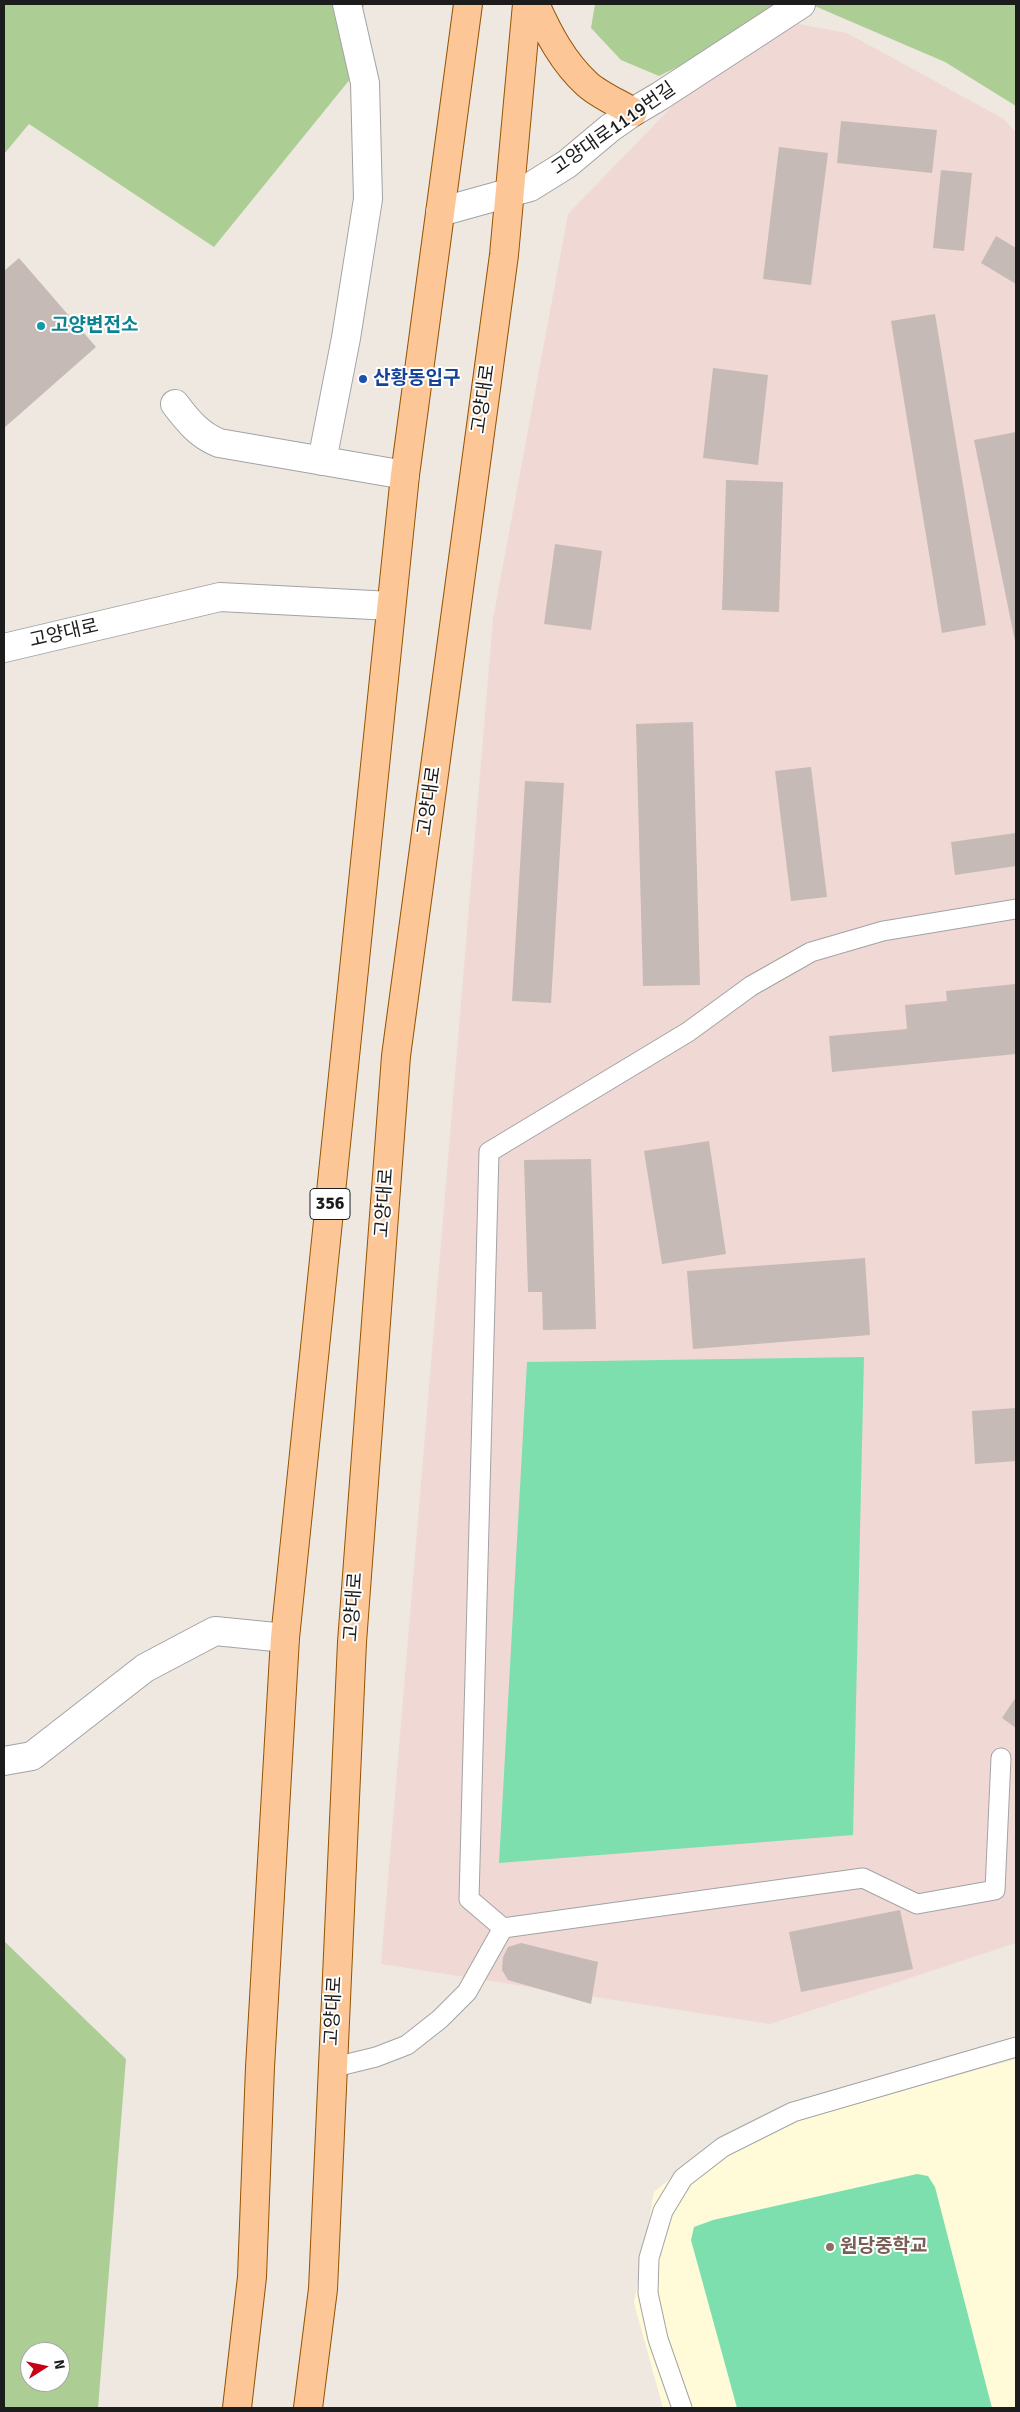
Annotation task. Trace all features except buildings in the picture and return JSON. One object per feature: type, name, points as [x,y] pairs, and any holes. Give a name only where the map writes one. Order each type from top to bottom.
[{"type":"main road","name":"356","points":[[237,2408],[252,2277],[260,2067],[285,1638],[405,474],[468,4]]},
{"type":"main road","name":"고양대로","points":[[308,2408],[323,2289],[352,1642],[396,1056],[504,255],[527,4]]},
{"type":"main road","points":[[535,4],[550,37],[573,69],[588,85],[633,112]]},
{"type":"street","points":[[322,461],[346,338],[368,199],[366,83],[347,4]]},
{"type":"street","name":"고양대로1119번길","points":[[440,212],[530,187],[567,164],[610,128],[633,112],[802,4]]},
{"type":"street","points":[[175,404],[193,427],[206,438],[219,443],[405,474]]},
{"type":"street","name":"고양대로","points":[[4,648],[220,597],[391,606]]},
{"type":"street","points":[[4,1761],[32,1756],[145,1668],[215,1631],[285,1638]]},
{"type":"lane","points":[[1001,1758],[995,1890],[917,1904],[863,1878],[503,1928],[468,1899],[489,1152],[688,1032],[750,986],[811,952],[883,930],[1016,908]]},
{"type":"lane","points":[[331,2081],[339,2066],[376,2057],[407,2045],[440,2020],[467,1992],[503,1928]]},
{"type":"lane","points":[[682,2408],[658,2339],[648,2293],[649,2258],[663,2211],[683,2178],[723,2147],[793,2112],[1016,2048]]},
{"type":"shaded area","points":[[798,24],[847,33],[1004,119],[1016,133],[1016,1943],[770,2024],[381,1964],[493,619],[568,214],[685,93]]},
{"type":"shaded area","name":"원당중학교","points":[[1016,2059],[1016,2408],[663,2408],[634,2303],[654,2192],[712,2145]]},
{"type":"green space","points":[[4,4],[364,4],[351,78],[214,247],[29,124],[4,154]]},
{"type":"green space","points":[[595,4],[805,4],[659,76],[621,60],[591,28]]},
{"type":"green space","points":[[810,4],[1016,4],[1016,106],[945,62]]},
{"type":"green space","points":[[864,1357],[853,1835],[499,1863],[527,1362]]},
{"type":"green space","points":[[4,1941],[126,2059],[98,2408],[4,2408]]},
{"type":"green space","points":[[917,2174],[928,2176],[935,2187],[992,2408],[737,2408],[691,2240],[694,2227],[713,2220]]},
{"type":"place","name":"고양변전소","points":[[41,326]]},
{"type":"place","name":"산황동입구","points":[[363,379]]},
{"type":"place","name":"원당중학교","points":[[830,2247]]}]
